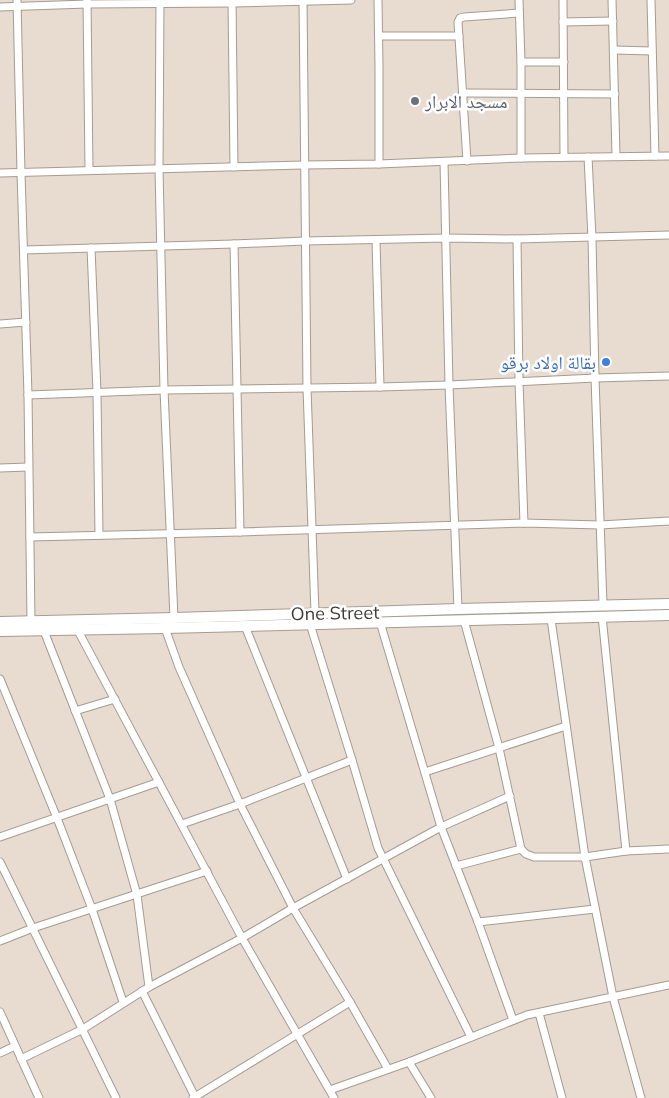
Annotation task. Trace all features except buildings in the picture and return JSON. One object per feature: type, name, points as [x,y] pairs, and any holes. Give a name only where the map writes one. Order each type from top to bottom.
[{"type":"street","points":[[0,7],[17,3],[351,0]]},
{"type":"street","points":[[378,0],[379,164]]},
{"type":"street","points":[[519,0],[522,94],[521,158]]},
{"type":"street","points":[[563,0],[564,157]]},
{"type":"street","points":[[612,0],[616,156]]},
{"type":"street","points":[[651,0],[655,156]]},
{"type":"street","points":[[160,1],[159,169],[164,390],[174,618]]},
{"type":"street","points":[[232,1],[234,167]]},
{"type":"street","points":[[304,1],[307,388],[315,613]]},
{"type":"street","points":[[87,2],[90,170]]},
{"type":"street","points":[[17,3],[28,395],[31,621]]},
{"type":"street","points":[[467,161],[458,22],[460,18],[519,13]]},
{"type":"street","points":[[563,22],[613,21]]},
{"type":"street","points":[[379,36],[459,36]]},
{"type":"street","points":[[614,50],[652,51]]},
{"type":"street","points":[[521,62],[564,62]]},
{"type":"street","points":[[463,93],[615,94]]},
{"type":"street","points":[[0,173],[379,164],[521,158],[669,156]]},
{"type":"street","points":[[588,157],[603,605]]},
{"type":"street","points":[[444,162],[449,385],[458,609]]},
{"type":"street","points":[[24,250],[305,241],[446,238],[592,238],[669,235]]},
{"type":"street","points":[[517,239],[524,523]]},
{"type":"street","points":[[376,240],[380,387]]},
{"type":"street","points":[[234,244],[240,532]]},
{"type":"street","points":[[91,248],[100,535]]},
{"type":"street","points":[[0,324],[26,322]]},
{"type":"street","points":[[28,395],[164,390],[449,385],[669,376]]},
{"type":"street","points":[[0,468],[28,467]]},
{"type":"street","points":[[30,537],[524,523],[600,525],[669,521]]},
{"type":"street","name":"One Street","points":[[0,622],[669,604]]},
{"type":"street","points":[[442,610],[444,622]]},
{"type":"street","name":"One Street","points":[[0,631],[444,622],[669,615]]},
{"type":"street","points":[[602,616],[626,851]]},
{"type":"street","points":[[551,619],[585,857],[613,997],[641,1098]]},
{"type":"street","points":[[73,620],[242,938],[334,1098]]},
{"type":"street","points":[[464,620],[499,748],[521,849],[534,858],[585,857],[626,851],[669,849]]},
{"type":"street","points":[[380,622],[441,827],[513,1020]]},
{"type":"street","points":[[310,624],[378,848],[472,1037]]},
{"type":"street","points":[[245,626],[347,879]]},
{"type":"street","points":[[165,628],[179,667],[240,804],[292,908],[350,1002],[388,1069]]},
{"type":"street","points":[[44,631],[110,799],[137,895],[146,989],[194,1097],[350,1002]]},
{"type":"street","points":[[0,679],[92,909],[123,1002]]},
{"type":"street","points":[[75,711],[115,699]]},
{"type":"street","points":[[426,772],[566,726]]},
{"type":"street","points":[[182,824],[240,804],[352,760]]},
{"type":"street","points":[[0,837],[159,782]]},
{"type":"street","points":[[21,1059],[83,1029],[146,989],[242,938],[292,908],[441,827],[510,796]]},
{"type":"street","points":[[456,866],[521,849]]},
{"type":"street","points":[[0,862],[116,1098]]},
{"type":"street","points":[[0,941],[206,870]]},
{"type":"street","points":[[478,922],[595,909]]},
{"type":"street","points":[[330,1090],[409,1062],[513,1020],[669,985]]},
{"type":"street","points":[[0,1012],[39,1098]]},
{"type":"street","points":[[539,1013],[562,1098]]},
{"type":"street","points":[[0,1053],[15,1046]]},
{"type":"street","points":[[409,1062],[431,1098]]},
{"type":"place","name":"مسجد الابرار","points":[[415,101]]},
{"type":"place","name":"بقالة اولاد برقو","points":[[606,362]]}]
